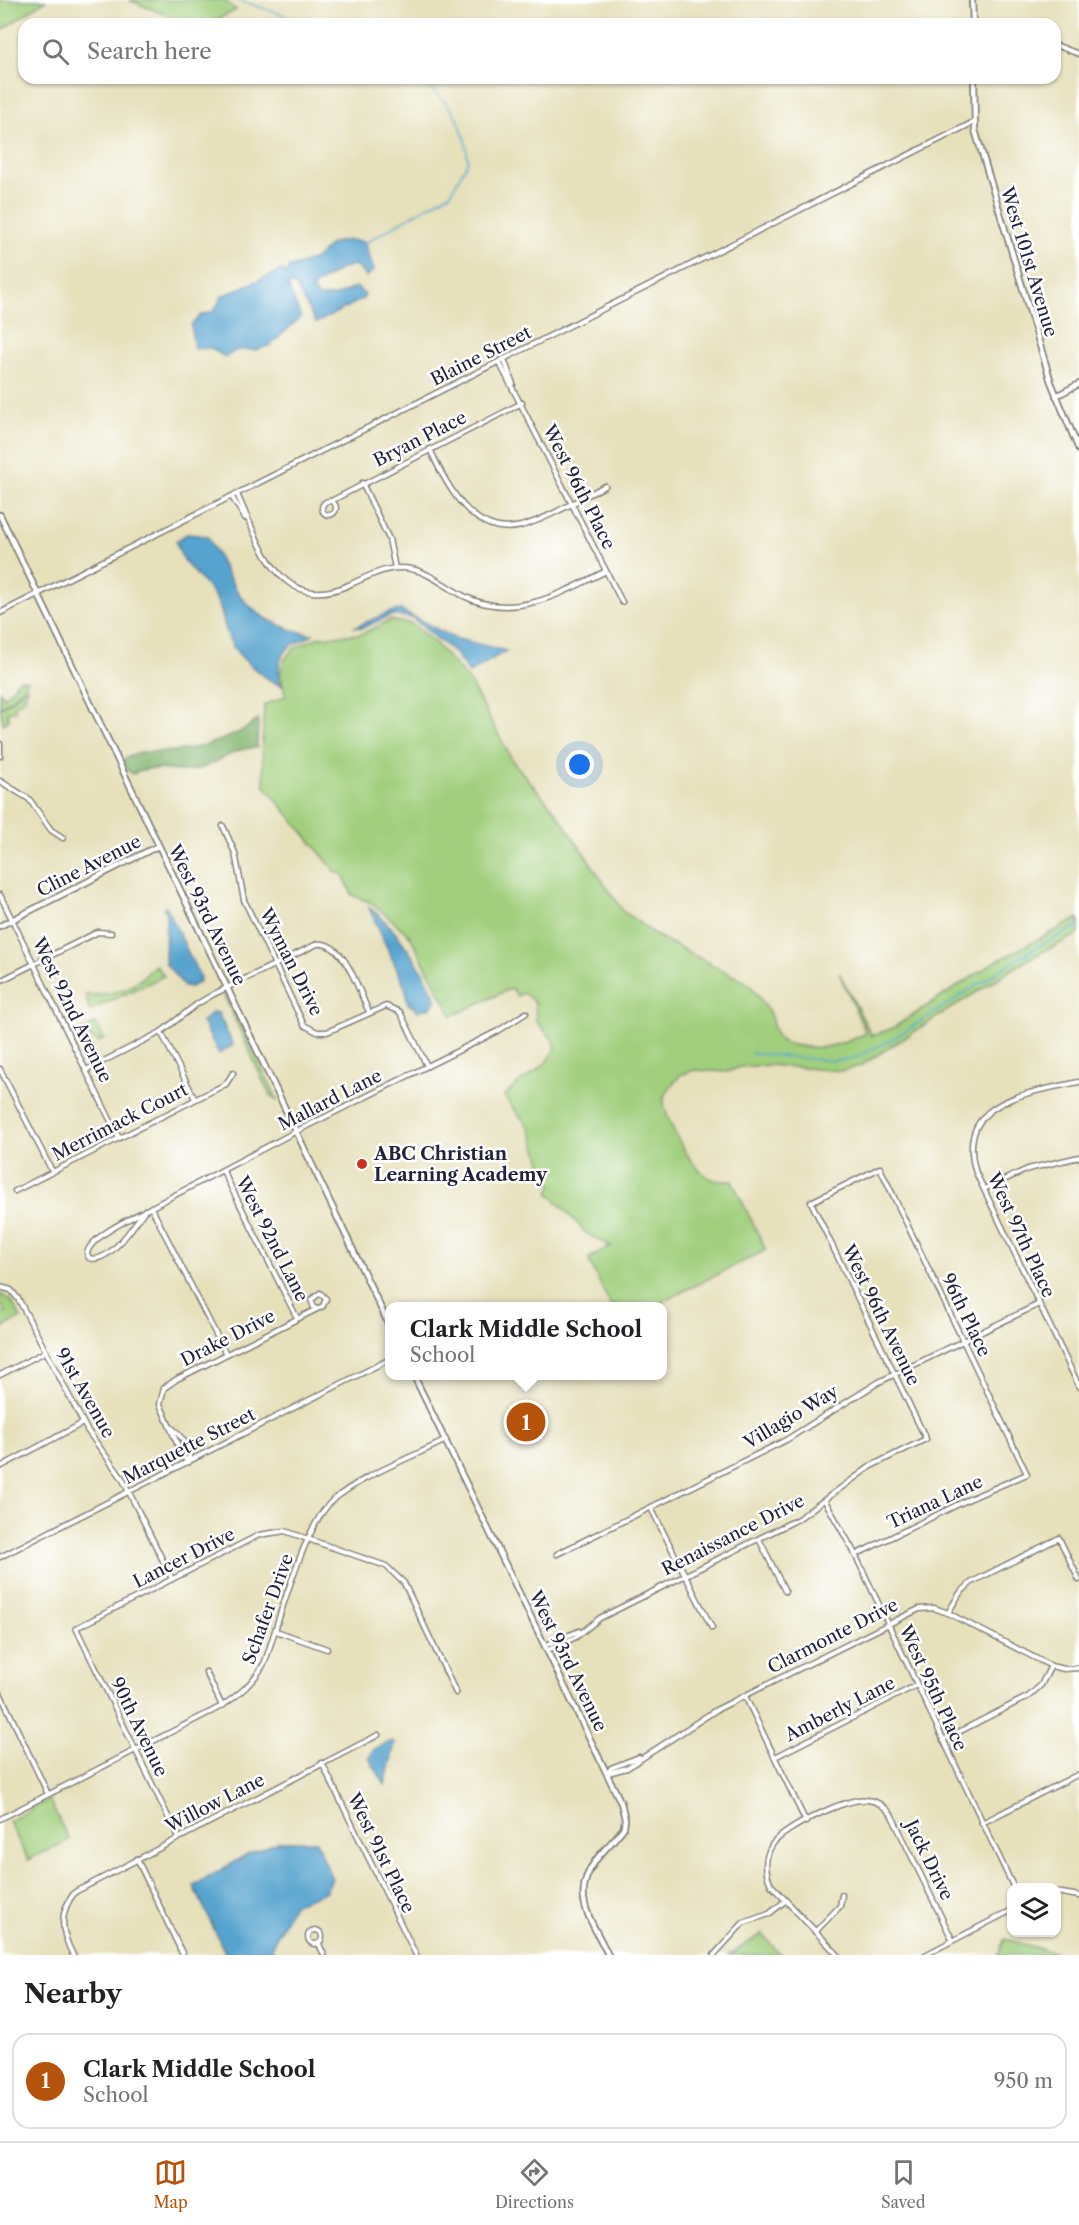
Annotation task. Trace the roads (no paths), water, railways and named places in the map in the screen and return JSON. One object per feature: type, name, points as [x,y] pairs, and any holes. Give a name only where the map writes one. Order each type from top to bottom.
[{"type":"street","points":[[972,0],[973,18]]},
{"type":"street","points":[[1061,47],[1079,54]]},
{"type":"street","name":"West 101st Avenue","points":[[974,84],[974,122],[1056,396],[1079,450]]},
{"type":"street","name":"Blaine Street","points":[[0,613],[974,122]]},
{"type":"street","name":"West 96th Place","points":[[504,359],[513,384]]},
{"type":"street","name":"West 96th Place","points":[[499,362],[513,384],[622,602]]},
{"type":"street","points":[[1056,396],[1079,384]]},
{"type":"street","name":"Bryan Place","points":[[331,501],[362,483],[522,403]]},
{"type":"street","points":[[430,449],[452,495],[470,512],[500,526],[522,526],[605,486]]},
{"type":"street","points":[[362,483],[389,539],[395,568]]},
{"type":"street","points":[[237,494],[246,519]]},
{"type":"street","points":[[232,497],[271,567],[279,576],[300,588],[331,591],[381,570],[395,568],[418,571],[470,599],[504,606],[540,602],[606,571]]},
{"type":"street","name":"West 93rd Avenue","points":[[0,515],[385,1317]]},
{"type":"street","points":[[0,744],[0,756]]},
{"type":"street","points":[[0,781],[29,799],[51,830],[63,838]]},
{"type":"street","name":"Wyman Drive","points":[[223,826],[235,853],[244,900],[304,1024],[317,1032],[327,1032],[386,1006],[400,1012],[428,1066]]},
{"type":"street","name":"Cline Avenue","points":[[0,926],[158,846]]},
{"type":"street","name":"West 92nd Avenue","points":[[0,895],[119,1138]]},
{"type":"street","points":[[0,981],[98,932],[111,933]]},
{"type":"street","points":[[86,1070],[161,1032],[196,1004],[317,944],[330,945],[340,951],[369,1012]]},
{"type":"street","name":"Mallard Lane","points":[[145,1210],[117,1245],[98,1258],[89,1258],[87,1251],[89,1246],[145,1210],[498,1031],[526,1013]]},
{"type":"street","points":[[161,1032],[195,1099]]},
{"type":"street","points":[[0,1069],[52,1172]]},
{"type":"street","name":"Merrimack Court","points":[[15,1191],[226,1084],[233,1073]]},
{"type":"street","name":"West 97th Place","points":[[1079,1082],[1011,1097],[995,1106],[975,1133],[972,1159],[984,1189],[1079,1386]]},
{"type":"street","points":[[984,1189],[1028,1169],[1079,1157]]},
{"type":"street","name":"West 96th Avenue","points":[[880,1168],[812,1202],[926,1439]]},
{"type":"street","name":"96th Place","points":[[880,1168],[1027,1474]]},
{"type":"street","name":"West 92nd Lane","points":[[223,1171],[297,1318]]},
{"type":"street","points":[[151,1207],[226,1354]]},
{"type":"street","name":"91st Avenue","points":[[2,1287],[16,1295],[83,1423],[129,1492],[172,1579]]},
{"type":"street","name":"Drake Drive","points":[[170,1425],[160,1404],[160,1397],[169,1383],[315,1310],[325,1303],[326,1299],[320,1293],[311,1300],[315,1310]]},
{"type":"street","name":"Villagio Way","points":[[557,1554],[786,1440],[851,1397],[894,1374],[1039,1304]]},
{"type":"street","points":[[0,1375],[45,1352]]},
{"type":"street","name":"Marquette Street","points":[[0,1557],[385,1362]]},
{"type":"street","name":"West 93rd Avenue","points":[[416,1380],[608,1773],[624,1812],[624,1827],[586,1874],[582,1888],[584,1903],[608,1955]]},
{"type":"street","points":[[0,1467],[83,1423]]},
{"type":"street","points":[[170,1425],[183,1457],[189,1462]]},
{"type":"street","points":[[170,1425],[181,1436],[190,1455],[189,1462]]},
{"type":"street","name":"Renaissance Drive","points":[[547,1648],[600,1618],[798,1519],[872,1466],[926,1439]]},
{"type":"street","name":"Schafer Drive","points":[[0,1819],[222,1706],[242,1693],[256,1678],[265,1662],[308,1539],[324,1510],[340,1496],[446,1440]]},
{"type":"street","name":"Triana Lane","points":[[855,1555],[969,1498],[1027,1474]]},
{"type":"street","name":"West 95th Place","points":[[825,1501],[855,1555],[1012,1883]]},
{"type":"street","points":[[651,1508],[712,1628]]},
{"type":"street","name":"Lancer Drive","points":[[76,1628],[259,1535],[285,1531],[377,1562],[395,1573],[408,1592],[456,1693]]},
{"type":"street","points":[[948,1613],[960,1593],[969,1584],[1059,1538],[1079,1580]]},
{"type":"street","points":[[759,1539],[784,1591]]},
{"type":"street","name":"Clarmonte Drive","points":[[608,1773],[611,1768],[639,1757],[716,1710],[919,1609],[934,1608],[948,1613],[1052,1666],[1064,1669],[1079,1668]]},
{"type":"street","name":"90th Avenue","points":[[76,1628],[178,1838]]},
{"type":"street","points":[[276,1631],[327,1649]]},
{"type":"street","points":[[943,1740],[1029,1696],[1041,1685],[1052,1666]]},
{"type":"street","points":[[206,1672],[222,1706]]},
{"type":"street","name":"Amberly Lane","points":[[775,1757],[917,1685]]},
{"type":"street","points":[[0,1693],[48,1794]]},
{"type":"street","points":[[745,1696],[806,1822],[777,1839],[767,1860],[769,1879],[784,1901],[838,1955]]},
{"type":"street","name":"Willow Lane","points":[[73,1955],[62,1928],[63,1914],[68,1901],[84,1885],[378,1735]]},
{"type":"street","name":"West 91st Place","points":[[322,1763],[416,1955]]},
{"type":"street","points":[[982,1823],[1079,1774]]},
{"type":"street","name":"Jack Drive","points":[[806,1822],[853,1800],[867,1799],[885,1807],[896,1822],[952,1939]]},
{"type":"street","points":[[136,1858],[183,1955]]},
{"type":"street","points":[[1061,1893],[1079,1896]]},
{"type":"street","points":[[815,1932],[840,1905],[842,1895]]},
{"type":"street","points":[[714,1955],[743,1923],[769,1914],[784,1901]]},
{"type":"street","points":[[925,1955],[1007,1912]]},
{"type":"street","points":[[319,1944],[324,1955]]},
{"type":"water","points":[[349,240],[364,242],[374,270],[366,277],[355,265],[351,266],[325,279],[312,290],[319,297],[336,296],[356,287],[365,295],[363,299],[316,323],[296,287],[290,283],[288,286],[301,317],[270,345],[257,350],[237,350],[225,357],[211,348],[194,349],[191,325],[201,315],[214,311],[222,296],[282,270],[287,275],[288,268],[315,259],[332,243]]},
{"type":"water","points":[[187,534],[207,536],[236,589],[253,610],[282,626],[301,633],[313,634],[291,646],[283,655],[279,665],[282,686],[253,668],[234,648],[215,597],[178,550],[176,541]]},
{"type":"water","points":[[400,610],[454,638],[506,651],[469,673],[454,652],[412,618],[392,615],[362,628],[355,627]]},
{"type":"water","points":[[166,906],[200,977],[199,982],[191,987],[184,986],[165,963],[166,911],[163,908]]},
{"type":"water","points":[[369,908],[388,925],[417,963],[436,1000],[431,1007],[418,1011],[408,1003],[405,987]]},
{"type":"water","points":[[213,1012],[218,1013],[233,1045],[219,1054],[202,1022]]},
{"type":"water","points":[[392,1741],[395,1743],[385,1785],[369,1758],[374,1749]]},
{"type":"water","points":[[280,1841],[316,1841],[332,1879],[325,1892],[293,1904],[271,1948],[275,1955],[226,1955],[194,1886],[244,1856]]},
{"type":"waterway","points":[[238,0],[292,18]]},
{"type":"waterway","points":[[365,243],[451,193],[468,161],[459,123],[448,105],[427,84]]},
{"type":"waterway","points":[[751,1053],[833,1061],[855,1058],[893,1039],[1040,945],[1079,926]]},
{"type":"place","name":"ABC Christian Learning Academy","points":[[362,1164]]},
{"type":"place","name":"Clark Middle School","points":[[526,1422]]}]
